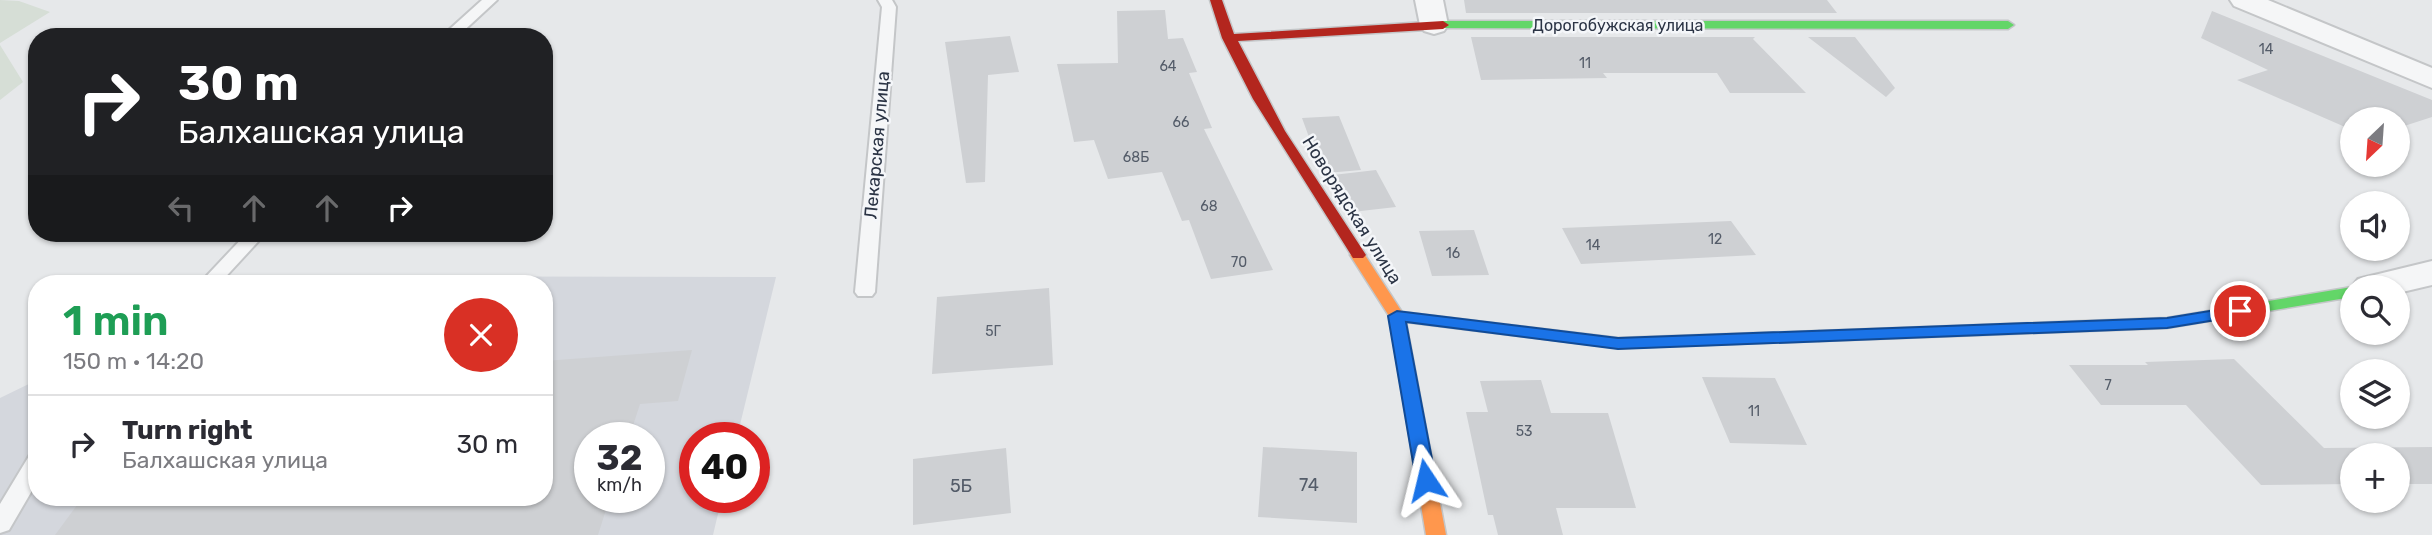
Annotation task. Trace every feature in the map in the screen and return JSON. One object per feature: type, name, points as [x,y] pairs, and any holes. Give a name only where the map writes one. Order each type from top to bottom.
[{"type":"street","name":"Новорядская улица","points":[[1216,0],[1228,38],[1293,154],[1397,316],[1436,535]]},
{"type":"street","points":[[2244,0],[2432,79]]},
{"type":"street","name":"Дорогобужская улица","points":[[1228,38],[1432,12],[2008,25]]},
{"type":"street","points":[[2410,278],[2432,273]]},
{"type":"street","points":[[1397,316],[1618,344],[2167,323],[2340,294]]},
{"type":"lane","points":[[458,28],[490,0]]},
{"type":"lane","name":"Лекарская улица","points":[[865,292],[889,7],[884,0]]},
{"type":"lane","points":[[217,275],[248,242]]},
{"type":"lane","points":[[0,524],[28,477]]},
{"type":"shaded area","points":[[0,0],[19,1],[50,12],[0,43]]},
{"type":"shaded area","points":[[0,45],[23,82],[0,100]]},
{"type":"shaded area","points":[[553,277],[776,277],[741,422],[679,422],[679,513],[718,513],[713,535],[0,535],[0,398],[28,384],[28,506],[553,506]]},
{"type":"building","points":[[1464,0],[1827,0],[1837,13],[1466,13]]},
{"type":"building","points":[[1165,10],[1168,39],[1183,38],[1197,72],[1189,73],[1212,128],[1204,129],[1273,270],[1211,279],[1189,220],[1182,221],[1162,172],[1108,179],[1094,140],[1074,142],[1057,64],[1118,63],[1117,11]]},
{"type":"building","points":[[2212,11],[2432,100],[2432,117],[2410,124],[2410,107],[2340,107],[2340,125],[2237,80],[2268,70],[2201,38]]},
{"type":"building","points":[[1010,36],[1019,72],[988,75],[985,182],[966,183],[945,42]]},
{"type":"building","points":[[1471,37],[1755,37],[1753,39],[1806,93],[1730,93],[1717,73],[1603,73],[1607,78],[1481,80]]},
{"type":"building","points":[[1808,37],[1855,37],[1895,88],[1886,97]]},
{"type":"building","points":[[1339,116],[1361,170],[1326,173],[1317,159],[1302,118]]},
{"type":"building","points":[[1376,170],[1396,207],[1352,212],[1333,175]]},
{"type":"building","points":[[1731,221],[1756,255],[1581,264],[1562,228]]},
{"type":"building","points":[[1474,230],[1489,275],[1432,276],[1419,231]]},
{"type":"building","points":[[1049,288],[1053,365],[932,374],[937,297]]},
{"type":"building","points":[[692,350],[678,401],[640,404],[634,422],[574,422],[574,513],[605,513],[598,535],[55,535],[76,506],[553,506],[553,360]]},
{"type":"building","points":[[2234,359],[2324,448],[2340,448],[2340,484],[2261,485],[2186,405],[2101,405],[2069,365],[2148,365],[2145,362]]},
{"type":"building","points":[[1702,377],[1775,378],[1807,445],[1730,443]]},
{"type":"building","points":[[1541,380],[1551,413],[1608,413],[1636,508],[1556,508],[1563,535],[1498,535],[1493,515],[1488,515],[1466,412],[1488,412],[1480,381]]},
{"type":"building","points":[[1263,447],[1357,452],[1357,523],[1258,517]]},
{"type":"building","points":[[2410,447],[2432,447],[2432,484],[2410,484]]},
{"type":"building","points":[[1006,448],[1011,513],[913,525],[913,459]]},
{"type":"traffic: fast","points":[[1443,25],[2008,25]]},
{"type":"traffic: fast","points":[[1819,336],[2167,323],[2340,294]]},
{"type":"traffic: slow","points":[[1358,255],[1397,316],[1436,535]]},
{"type":"traffic: slow","points":[[1397,316],[1618,343],[1819,336]]},
{"type":"traffic: jam","points":[[1216,0],[1228,33],[1260,99],[1358,255]]},
{"type":"traffic: jam","points":[[1228,38],[1443,25]]},
{"type":"route","points":[[1426,480],[1397,316],[1618,344],[2167,323],[2240,311]]}]
